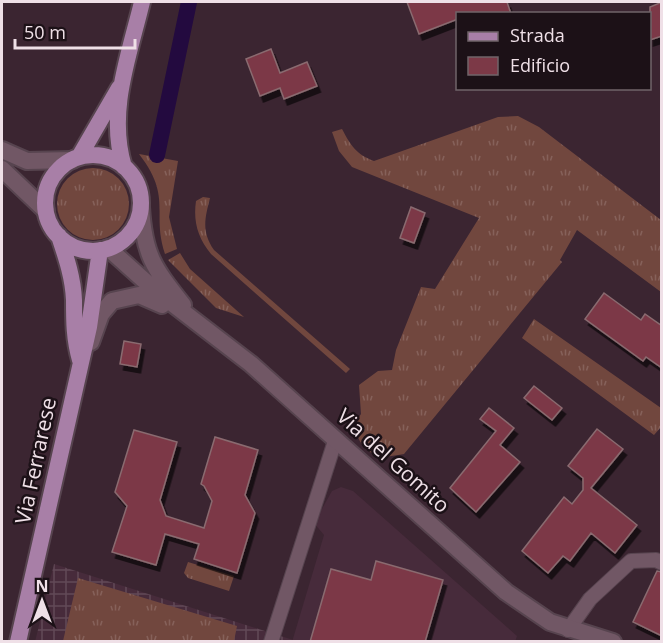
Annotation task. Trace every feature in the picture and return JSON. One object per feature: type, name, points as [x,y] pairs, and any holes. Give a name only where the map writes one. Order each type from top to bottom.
[{"type":"main road","points":[[124,167],[117,133],[121,85],[142,2]]},
{"type":"main road","points":[[76,158],[108,158],[124,167],[136,182],[141,207],[131,232],[118,244],[104,249],[78,248],[59,236],[51,226],[46,211],[46,199],[51,181],[62,166],[76,158],[121,85]]},
{"type":"main road","name":"Via Ferrarese","points":[[59,236],[70,269],[74,340],[80,361]]},
{"type":"main road","name":"Via Ferrarese","points":[[18,642],[48,515],[104,249]]},
{"type":"street","points":[[2,150],[27,161],[76,158]]},
{"type":"street","points":[[2,169],[46,211]]},
{"type":"street","name":"Via del Gomito","points":[[141,207],[147,252],[155,268],[193,318]]},
{"type":"street","name":"Via del Gomito","points":[[104,249],[251,364],[506,592],[534,612],[568,630],[614,642]]},
{"type":"street","name":"Via Ferrarese","points":[[80,361],[90,347],[105,308],[117,298],[132,295],[146,296],[193,318]]},
{"type":"street","points":[[271,642],[335,441]]},
{"type":"street","points":[[568,630],[590,599],[631,561],[656,560],[662,563]]},
{"type":"shaded area","points":[[341,487],[353,491],[517,636],[515,642],[292,642],[324,535],[314,523],[332,491]]},
{"type":"shaded area","points":[[54,564],[293,640],[292,642],[35,642]]},
{"type":"green space","points":[[518,116],[539,127],[661,220],[661,292],[577,230],[560,260],[562,262],[404,454],[379,456],[362,444],[357,433],[356,426],[361,414],[359,385],[378,371],[392,370],[396,350],[421,287],[435,289],[479,218],[352,167],[339,151],[332,132],[342,129],[355,149],[374,161],[498,117]]},
{"type":"green space","points":[[139,154],[178,161],[169,217],[177,249],[165,254],[161,239],[160,205],[155,182]]},
{"type":"green space","points":[[93,168],[113,174],[123,184],[129,204],[123,224],[113,234],[93,240],[73,234],[63,224],[57,204],[63,184],[73,174]]},
{"type":"green space","points":[[203,197],[210,198],[206,230],[214,250],[350,369],[346,373],[211,254],[200,236],[196,223],[196,201]]},
{"type":"green space","points":[[180,253],[190,269],[244,317],[216,308],[168,260]]},
{"type":"green space","points":[[534,319],[661,408],[661,427],[654,435],[522,338]]},
{"type":"green space","points":[[188,562],[234,576],[229,591],[188,578],[184,573]]},
{"type":"green space","points":[[78,578],[237,626],[234,641],[63,641]]},
{"type":"building","points":[[407,2],[507,2],[510,12],[456,12],[456,20],[419,34]]},
{"type":"building","points":[[662,2],[662,36],[651,40],[651,12],[650,7]]},
{"type":"building","points":[[271,49],[280,73],[307,62],[317,86],[284,99],[280,88],[260,96],[246,59]]},
{"type":"building","points":[[411,207],[425,213],[414,243],[400,238]]},
{"type":"building","points":[[604,293],[641,320],[645,314],[662,326],[662,368],[646,357],[643,361],[585,319]]},
{"type":"building","points":[[124,341],[141,344],[137,367],[120,364]]},
{"type":"building","points":[[534,386],[562,408],[552,420],[524,398]]},
{"type":"building","points":[[489,408],[514,428],[500,445],[520,462],[476,512],[450,488],[496,431],[480,419]]},
{"type":"building","points":[[597,429],[623,449],[591,488],[637,525],[615,553],[591,533],[570,561],[563,556],[548,573],[522,551],[564,497],[572,504],[583,490],[583,478],[568,466]]},
{"type":"building","points":[[134,430],[177,442],[160,500],[166,516],[204,528],[212,501],[201,484],[215,437],[258,450],[245,495],[255,513],[237,573],[194,559],[199,544],[165,534],[156,565],[112,552],[127,506],[115,492]]},
{"type":"building","points":[[376,561],[443,580],[425,642],[310,642],[331,569],[371,580]]},
{"type":"building","points":[[657,571],[662,572],[662,636],[633,622]]},
{"type":"waterway","points":[[157,155],[189,2]]}]
